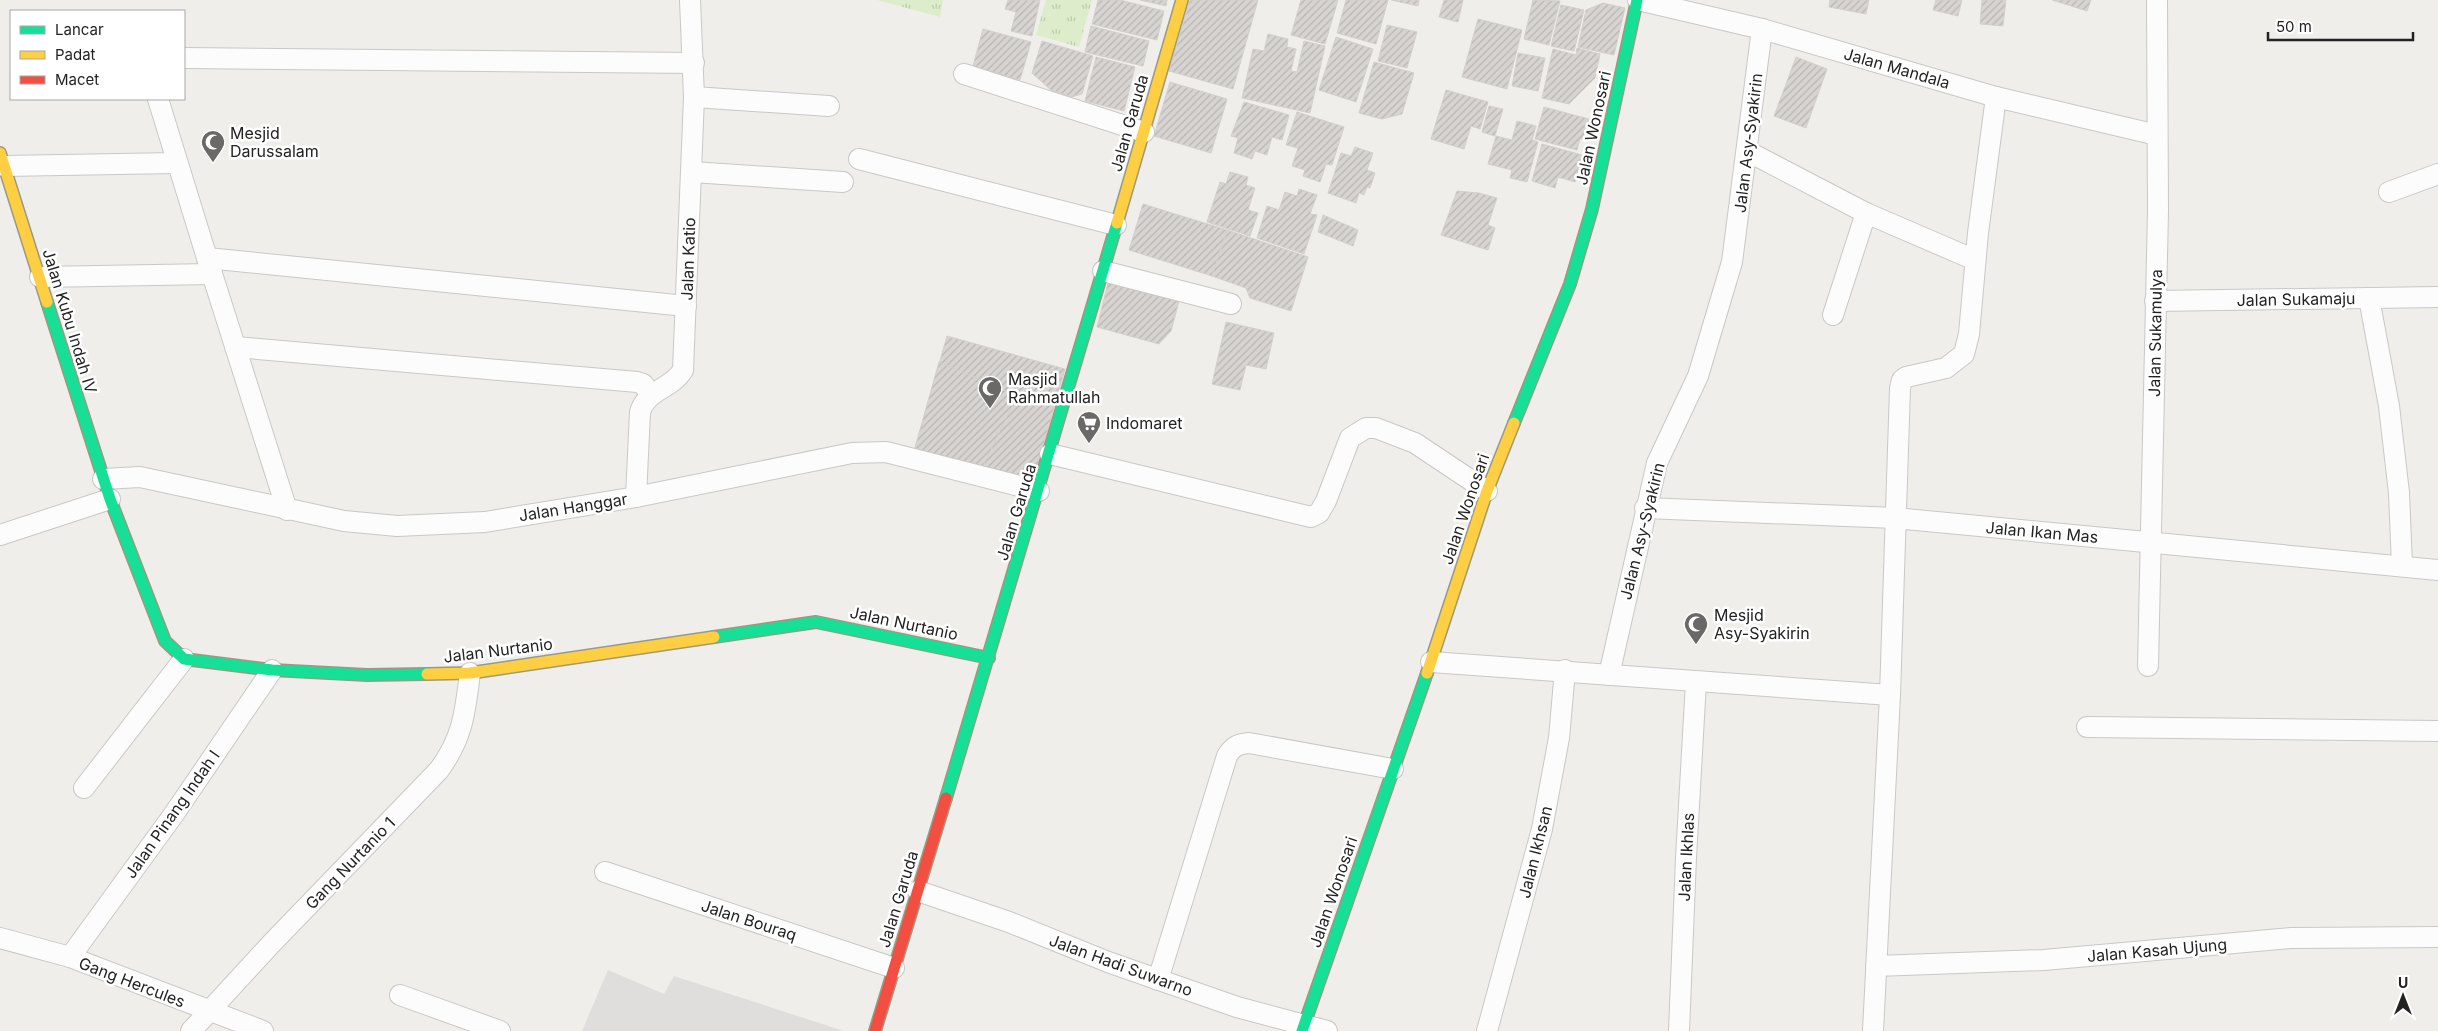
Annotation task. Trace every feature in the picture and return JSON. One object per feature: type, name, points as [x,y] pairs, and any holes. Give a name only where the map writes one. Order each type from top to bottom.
[{"type":"street","name":"Jalan Katio","points":[[651,395],[671,384],[683,370],[694,97],[690,0]]},
{"type":"street","name":"Jalan Garuda","points":[[874,1031],[1040,491],[1182,0]]},
{"type":"street","name":"Jalan Mandala","points":[[1638,0],[1762,29],[1996,97],[2157,135]]},
{"type":"street","name":"Jalan Wonosari","points":[[1303,1028],[1431,662],[1486,491],[1570,284],[1592,209],[1638,0]]},
{"type":"street","name":"Jalan Sukamulya","points":[[2148,666],[2158,211],[2157,0]]},
{"type":"street","name":"Jalan Asy-Syakirin","points":[[1609,675],[1656,463],[1698,376],[1732,262],[1762,29]]},
{"type":"street","points":[[185,58],[694,63]]},
{"type":"street","points":[[964,74],[1144,132]]},
{"type":"street","points":[[694,97],[830,106]]},
{"type":"street","points":[[1873,1031],[1890,695],[1899,412],[1902,380],[1913,373],[1946,368],[1964,354],[1969,334],[1975,260],[1996,97]]},
{"type":"street","points":[[158,100],[176,162],[287,510]]},
{"type":"street","points":[[1747,151],[1866,213],[1975,260]]},
{"type":"street","points":[[858,159],[1116,225]]},
{"type":"street","points":[[2,160],[176,162]]},
{"type":"street","name":"Jalan Kubu Indah IV","points":[[2,160],[110,499]]},
{"type":"street","points":[[692,172],[843,182]]},
{"type":"street","points":[[2389,192],[2438,174]]},
{"type":"street","points":[[1833,315],[1866,213]]},
{"type":"street","points":[[40,277],[210,266],[686,306]]},
{"type":"street","points":[[1103,271],[1231,304]]},
{"type":"street","name":"Jalan Sukamaju","points":[[2155,301],[2438,297]]},
{"type":"street","points":[[2369,298],[2389,406],[2399,493],[2402,566]]},
{"type":"street","points":[[235,347],[643,384],[651,395],[643,403],[640,412],[636,497]]},
{"type":"street","points":[[1050,454],[1311,517],[1319,513],[1326,501],[1350,438],[1366,428],[1376,428],[1415,443],[1486,491]]},
{"type":"street","name":"Jalan Hanggar","points":[[103,479],[140,477],[344,521],[397,526],[485,522],[636,497],[852,453],[886,452],[1040,491]]},
{"type":"street","points":[[0,535],[110,499],[165,641],[184,659],[84,788]]},
{"type":"street","name":"Jalan Ikan Mas","points":[[1645,508],[1895,518],[2438,570]]},
{"type":"street","name":"Jalan Nurtanio","points":[[184,659],[272,670],[367,675],[470,673],[816,622],[834,624],[990,658]]},
{"type":"street","points":[[1431,662],[1565,670],[1696,682],[1890,695]]},
{"type":"street","name":"Jalan Pinang Indah I","points":[[70,958],[174,814],[272,670]]},
{"type":"street","name":"Jalan Ikhsan","points":[[1487,1031],[1544,820],[1559,738],[1565,670]]},
{"type":"street","name":"Gang Nurtanio 1","points":[[191,1031],[271,944],[439,770],[453,750],[461,731],[470,673]]},
{"type":"street","name":"Jalan Ikhlas","points":[[1679,1031],[1696,682]]},
{"type":"street","points":[[2088,727],[2438,731]]},
{"type":"street","points":[[1158,980],[1226,756],[1232,748],[1238,744],[1249,743],[1393,769]]},
{"type":"street","name":"Jalan Bouraq","points":[[605,872],[894,968]]},
{"type":"street","name":"Jalan Hadi Suwarno","points":[[918,891],[1009,922],[1158,980],[1303,1028],[1327,1031]]},
{"type":"street","name":"Jalan Kasah Ujung","points":[[1876,966],[2088,957],[2291,938],[2438,936]]},
{"type":"street","name":"Gang Hercules","points":[[0,938],[70,958],[263,1031]]},
{"type":"street","points":[[400,995],[500,1031]]},
{"type":"shaded area","points":[[608,970],[664,994],[674,976],[844,1031],[582,1031]]},
{"type":"green space","points":[[877,0],[943,0],[940,17]]},
{"type":"green space","points":[[1046,0],[1092,0],[1079,47],[1036,35]]},
{"type":"building","points":[[1008,0],[1040,0],[1032,36],[1011,31],[1016,12],[1005,9]]},
{"type":"building","points":[[1098,0],[1120,0],[1164,11],[1157,40],[1092,24]]},
{"type":"building","points":[[1140,0],[1167,0],[1166,6]]},
{"type":"building","points":[[1190,0],[1258,0],[1233,89],[1169,71]]},
{"type":"building","points":[[1301,0],[1338,0],[1325,44],[1291,35]]},
{"type":"building","points":[[1346,0],[1388,0],[1376,44],[1337,33]]},
{"type":"building","points":[[1391,0],[1419,0],[1418,6]]},
{"type":"building","points":[[1444,0],[1463,0],[1458,22],[1439,17]]},
{"type":"building","points":[[1533,0],[1560,1],[1549,45],[1524,39]]},
{"type":"building","points":[[1830,0],[1869,0],[1866,14],[1829,7]]},
{"type":"building","points":[[1936,0],[1962,0],[1958,16],[1933,10]]},
{"type":"building","points":[[1982,0],[2006,0],[2003,26],[1980,24]]},
{"type":"building","points":[[2052,0],[2091,0],[2087,11]]},
{"type":"building","points":[[1603,3],[1625,8],[1614,55],[1578,47],[1586,10]]},
{"type":"building","points":[[1561,5],[1584,10],[1574,51],[1551,46]]},
{"type":"building","points":[[1478,19],[1522,30],[1507,89],[1462,77]]},
{"type":"building","points":[[1387,25],[1417,32],[1407,68],[1378,61]]},
{"type":"building","points":[[1091,26],[1149,41],[1143,66],[1085,52]]},
{"type":"building","points":[[983,29],[1031,42],[1020,80],[973,66]]},
{"type":"building","points":[[1268,34],[1288,39],[1287,47],[1296,49],[1291,71],[1297,72],[1304,41],[1325,46],[1310,113],[1242,98],[1253,49],[1264,51]]},
{"type":"building","points":[[1336,37],[1373,49],[1356,102],[1319,90]]},
{"type":"building","points":[[1042,41],[1093,56],[1082,94],[1071,97],[1051,90],[1032,73]]},
{"type":"building","points":[[1577,48],[1600,54],[1595,78],[1569,104],[1542,98],[1553,49],[1576,55]]},
{"type":"building","points":[[1518,53],[1545,58],[1538,91],[1512,86]]},
{"type":"building","points":[[1096,57],[1135,67],[1124,111],[1085,101]]},
{"type":"building","points":[[1796,57],[1827,69],[1806,128],[1774,116]]},
{"type":"building","points":[[1374,62],[1414,73],[1402,114],[1382,119],[1359,113]]},
{"type":"building","points":[[1170,82],[1227,99],[1211,153],[1154,136]]},
{"type":"building","points":[[1446,90],[1488,102],[1480,129],[1471,126],[1464,149],[1431,139]]},
{"type":"building","points":[[1244,102],[1289,115],[1282,140],[1272,137],[1267,155],[1255,151],[1252,159],[1234,153],[1238,138],[1231,136]]},
{"type":"building","points":[[1489,106],[1503,109],[1495,136],[1482,132]]},
{"type":"building","points":[[1544,107],[1589,119],[1583,139],[1580,139],[1577,150],[1535,139]]},
{"type":"building","points":[[1297,112],[1344,127],[1332,165],[1326,164],[1320,182],[1303,176],[1305,170],[1292,166],[1298,148],[1286,145]]},
{"type":"building","points":[[1517,121],[1536,126],[1532,140],[1538,142],[1527,182],[1510,178],[1512,170],[1488,164],[1496,136],[1512,140]]},
{"type":"building","points":[[1542,144],[1582,155],[1575,182],[1558,177],[1555,188],[1532,181]]},
{"type":"building","points":[[1355,147],[1373,153],[1367,170],[1375,173],[1370,188],[1367,187],[1364,195],[1359,193],[1356,203],[1328,193],[1341,153],[1351,156]]},
{"type":"building","points":[[1230,172],[1248,177],[1246,185],[1255,188],[1248,210],[1258,213],[1250,236],[1207,222],[1220,182],[1226,184]]},
{"type":"building","points":[[1299,189],[1317,195],[1310,214],[1317,215],[1304,254],[1257,238],[1267,206],[1279,210],[1285,192],[1297,196]]},
{"type":"building","points":[[1457,191],[1479,193],[1497,198],[1488,225],[1495,228],[1488,250],[1441,235]]},
{"type":"building","points":[[1143,204],[1227,230],[1212,276],[1129,250]]},
{"type":"building","points":[[1323,215],[1358,230],[1353,246],[1318,232]]},
{"type":"building","points":[[1227,230],[1308,257],[1291,311],[1250,298],[1246,288],[1212,276]]},
{"type":"building","points":[[1110,275],[1181,294],[1171,331],[1159,344],[1097,327]]},
{"type":"building","points":[[1226,322],[1274,333],[1266,369],[1246,365],[1240,390],[1212,384]]},
{"type":"building","name":"Masjid Rahmatullah","points":[[947,336],[1065,369],[1033,482],[915,448]]},
{"type":"building","points":[[939,362],[1017,396],[982,468],[915,448]]},
{"type":"traffic: fast","points":[[1514,423],[1570,284],[1592,209],[1637,0]]},
{"type":"traffic: fast","points":[[946,798],[1117,223]]},
{"type":"traffic: fast","points":[[47,302],[110,499],[165,641],[184,659],[272,670],[367,675],[427,674]]},
{"type":"traffic: fast","points":[[714,637],[816,622],[989,658]]},
{"type":"traffic: fast","points":[[1302,1031],[1427,673]]},
{"type":"traffic: slow","points":[[1117,223],[1182,0]]},
{"type":"traffic: slow","points":[[0,153],[47,302]]},
{"type":"traffic: slow","points":[[1427,673],[1487,491],[1514,423]]},
{"type":"traffic: slow","points":[[427,674],[470,673],[714,637]]},
{"type":"traffic: jam","points":[[875,1031],[946,798]]},
{"type":"place","name":"Mesjid Darussalam","points":[[213,163]]},
{"type":"place","name":"Masjid Rahmatullah","points":[[990,409]]},
{"type":"place","name":"Indomaret","points":[[1089,444]]},
{"type":"place","name":"Mesjid Asy-Syakirin","points":[[1696,645]]}]
